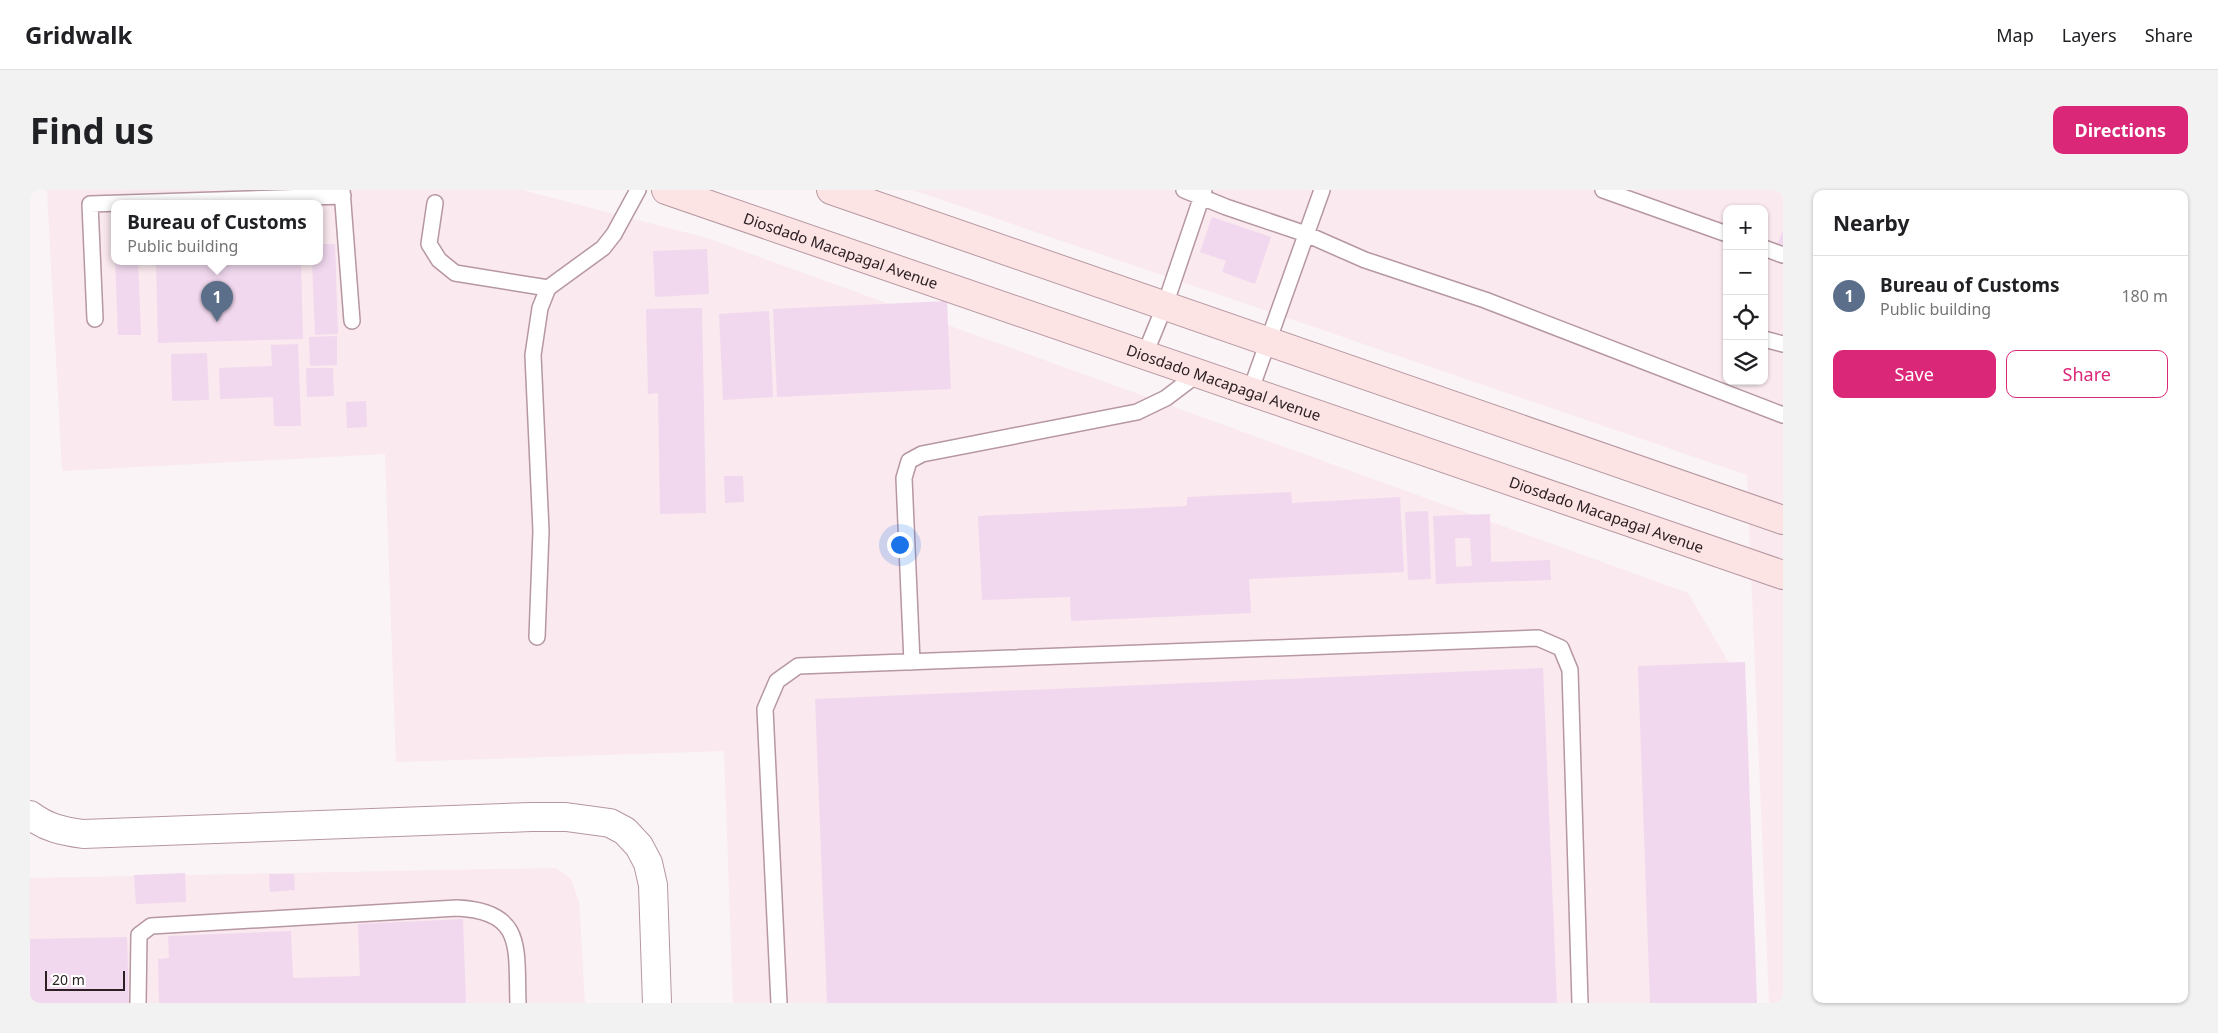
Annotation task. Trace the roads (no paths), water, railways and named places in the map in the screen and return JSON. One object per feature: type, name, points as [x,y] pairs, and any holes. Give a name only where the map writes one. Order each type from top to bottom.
[{"type":"main road","name":"Diosdado Macapagal Avenue","points":[[666,190],[1783,575]]},
{"type":"main road","points":[[831,190],[1783,520]]},
{"type":"street","points":[[30,815],[44,826],[61,831],[90,834],[566,817],[610,823],[625,832],[639,846],[648,863],[653,885],[657,1003]]},
{"type":"lane","points":[[537,637],[541,531],[533,355],[540,308],[548,288],[603,248],[614,234],[638,190]]},
{"type":"lane","points":[[1184,190],[1203,193],[1226,207],[1306,234],[1365,260],[1484,300],[1783,414]]},
{"type":"lane","points":[[1250,392],[1293,276],[1322,190]]},
{"type":"lane","points":[[1603,190],[1723,233]]},
{"type":"lane","points":[[95,319],[90,197],[342,193],[352,321]]},
{"type":"lane","points":[[1145,354],[1165,305],[1203,193]]},
{"type":"lane","points":[[435,203],[429,244],[439,260],[455,273],[548,288]]},
{"type":"lane","points":[[1768,249],[1783,255]]},
{"type":"lane","points":[[1768,340],[1783,344]]},
{"type":"lane","points":[[912,662],[904,478],[909,461],[922,454],[1137,412],[1166,398],[1199,373]]},
{"type":"lane","points":[[779,1003],[765,709],[777,681],[798,666],[1538,638],[1562,648],[1570,670],[1580,1003]]},
{"type":"lane","points":[[138,1003],[139,935],[152,926],[457,908],[482,910],[496,915],[506,924],[513,935],[516,950],[518,1003]]},
{"type":"place","name":"Bureau of Customs","points":[[217,322]]}]
